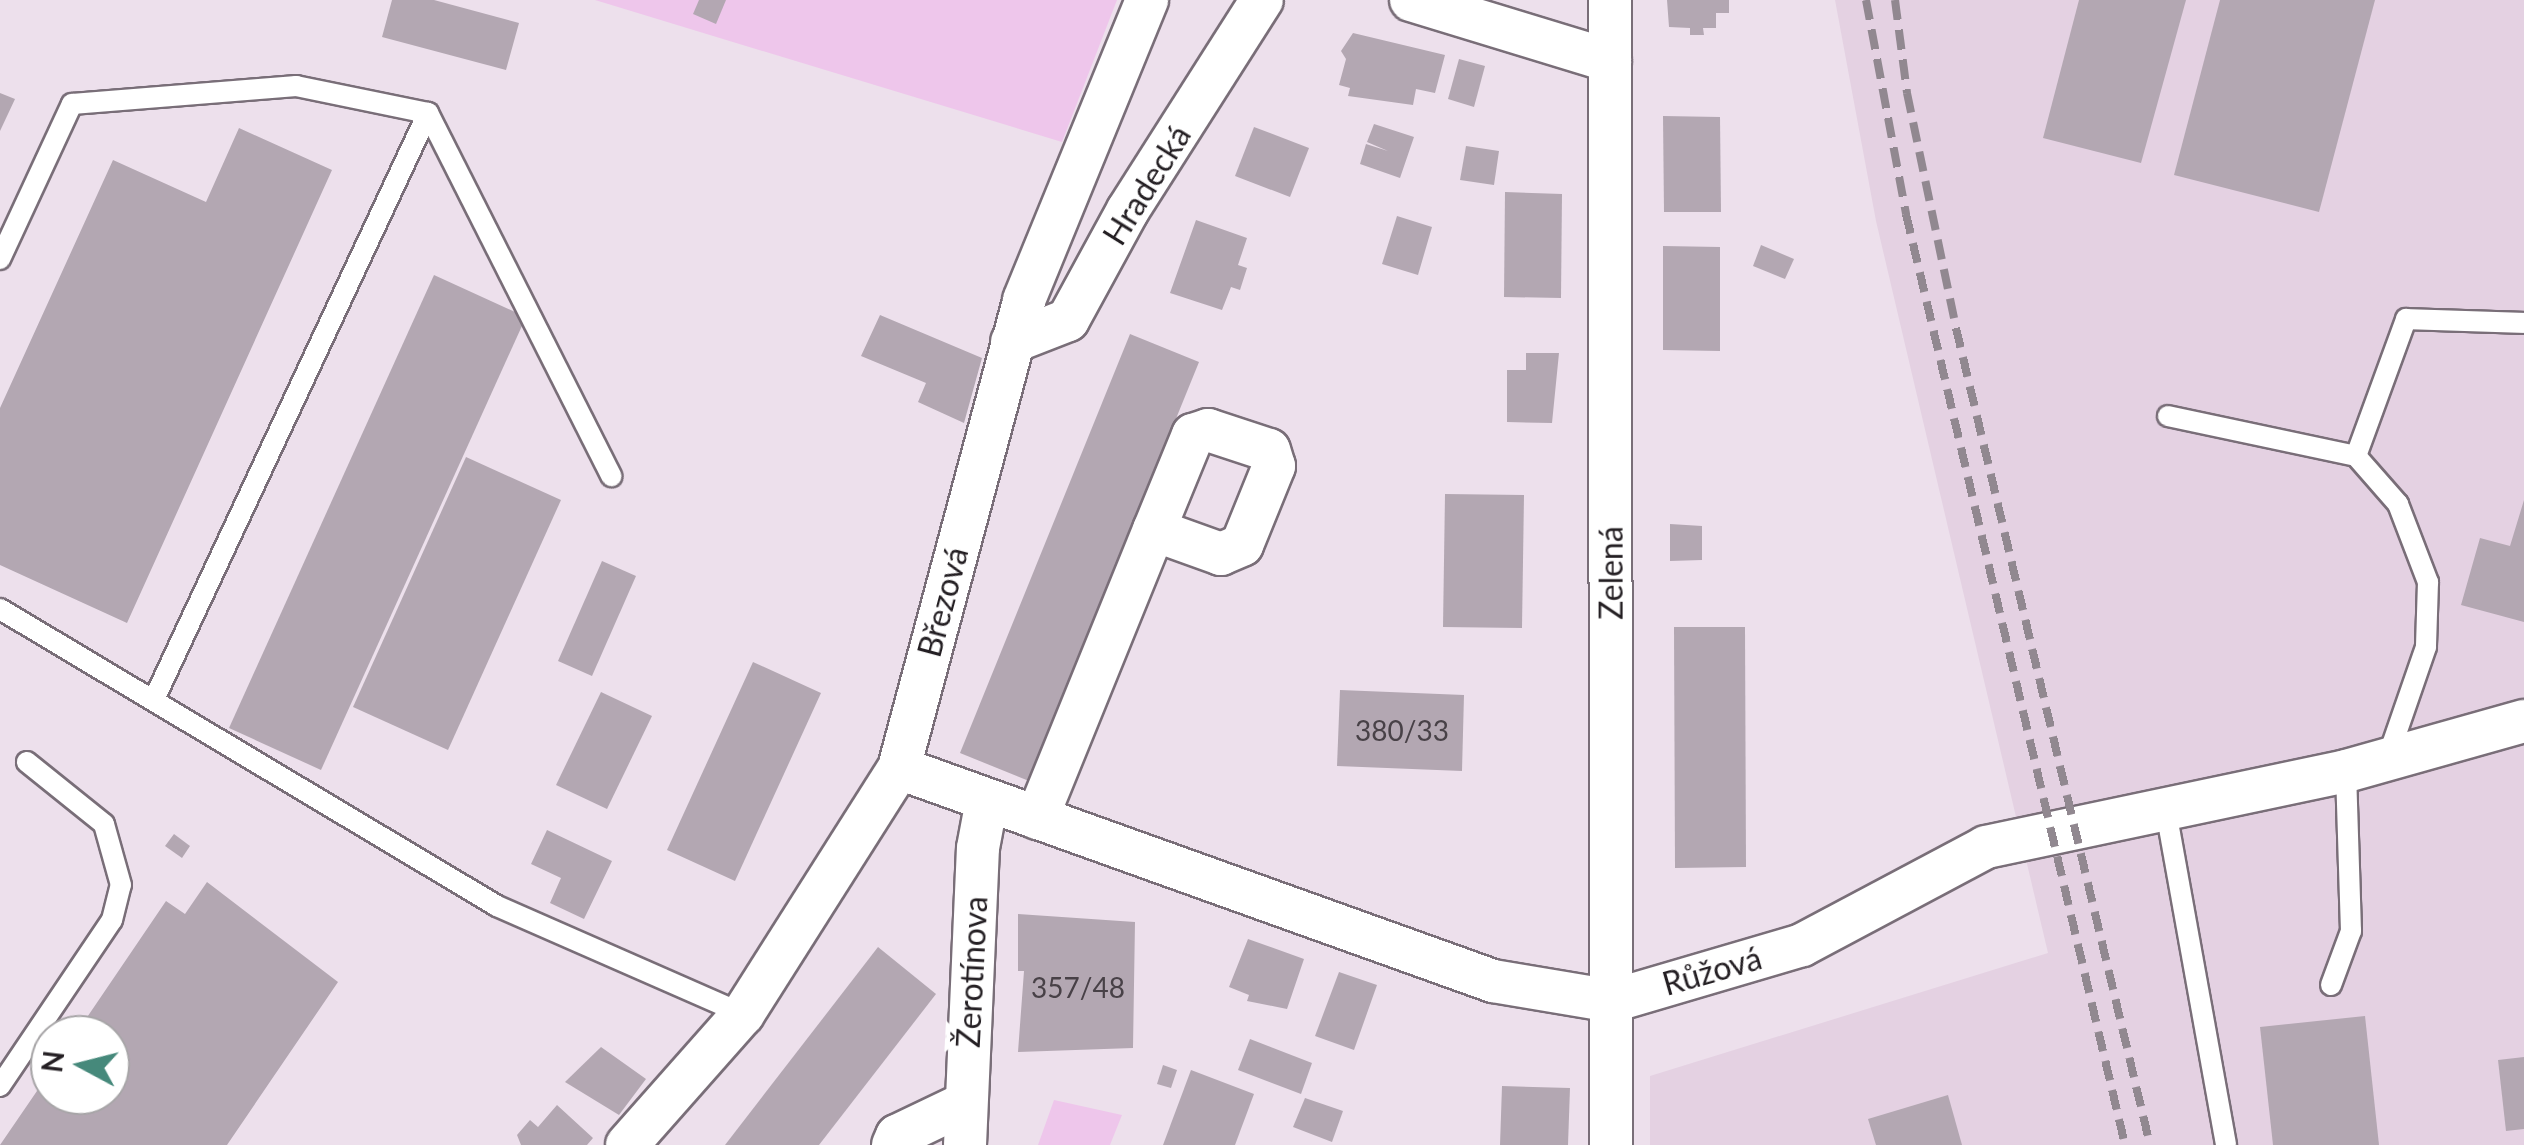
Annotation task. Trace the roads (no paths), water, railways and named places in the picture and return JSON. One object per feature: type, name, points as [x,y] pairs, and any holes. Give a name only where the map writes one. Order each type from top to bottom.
[{"type":"street","name":"Březová","points":[[628,1145],[743,1014],[900,768],[1012,342],[1147,0]]},
{"type":"street","name":"Hradecká","points":[[1012,342],[1068,320],[1128,210],[1262,0]]},
{"type":"street","points":[[1411,0],[1610,61]]},
{"type":"street","name":"Zelená","points":[[1610,0],[1611,1145]]},
{"type":"street","points":[[1037,818],[1154,530]]},
{"type":"street","name":"Růžová","points":[[900,768],[1493,981],[1612,1000],[1802,945],[1986,847],[2346,772],[2524,721]]},
{"type":"street","name":"Žerotínova","points":[[965,1145],[978,848],[987,800]]},
{"type":"street","points":[[893,1145],[897,1136],[966,1103]]},
{"type":"lane","points":[[0,259],[72,104],[296,86],[428,113]]},
{"type":"lane","points":[[428,113],[611,476]]},
{"type":"lane","points":[[155,698],[428,113]]},
{"type":"lane","points":[[2356,456],[2406,319],[2524,323]]},
{"type":"lane","points":[[2168,416],[2356,456],[2398,504],[2428,582],[2426,648],[2388,760]]},
{"type":"lane","points":[[0,609],[155,698],[222,746],[497,906],[743,1014]]},
{"type":"lane","points":[[0,1086],[112,920],[121,885],[104,824],[26,762]]},
{"type":"lane","points":[[2331,985],[2351,931],[2346,772]]},
{"type":"lane","points":[[2166,810],[2226,1145]]},
{"type":"railway","points":[[1866,0],[1906,214],[2125,1145]]},
{"type":"railway","points":[[1895,0],[1907,93],[1956,328],[2150,1145]]}]
